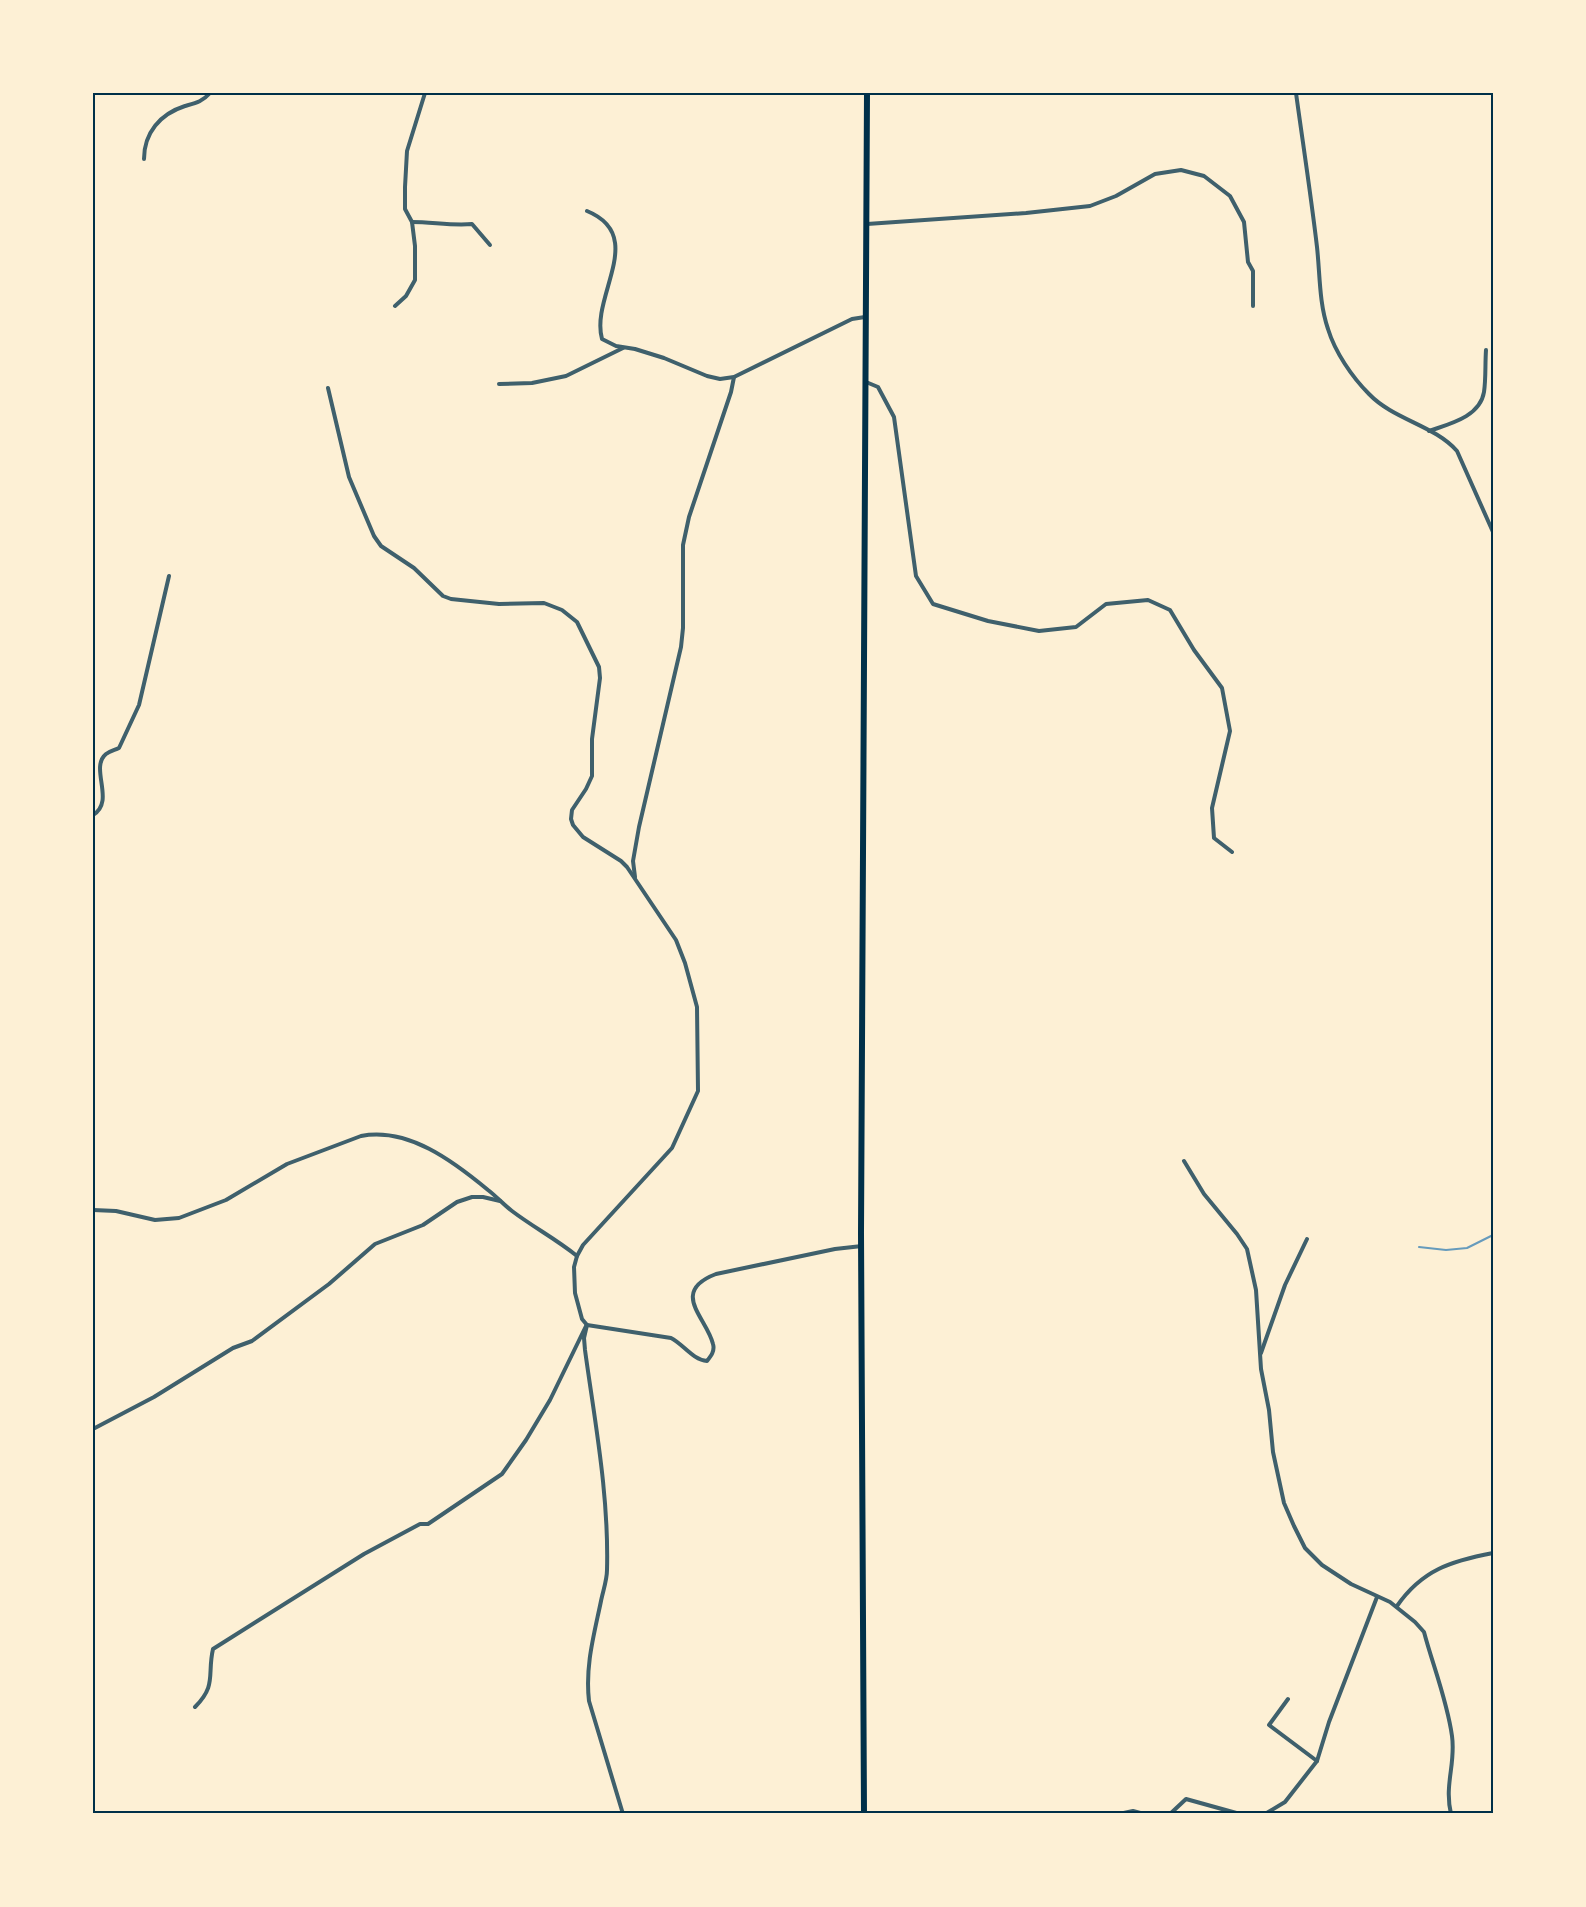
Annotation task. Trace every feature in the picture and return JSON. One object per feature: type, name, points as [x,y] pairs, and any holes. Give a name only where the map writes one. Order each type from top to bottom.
[{"type":"main road","points":[[864,1814],[862,1246],[867,93]]},
{"type":"street","points":[[144,159],[146,140],[156,124],[173,111],[204,100],[210,93]]},
{"type":"street","points":[[395,306],[406,296],[415,280],[417,268],[412,222],[405,209],[407,152],[425,93]]},
{"type":"street","points":[[1296,93],[1309,179],[1322,305],[1330,336],[1347,365],[1372,397],[1447,440],[1457,451],[1493,532]]},
{"type":"street","points":[[867,224],[1026,213],[1090,206],[1116,196],[1155,174],[1181,170],[1204,176],[1230,196],[1244,222],[1248,262],[1253,270],[1253,306]]},
{"type":"street","points":[[587,211],[600,216],[614,237],[614,268],[599,319],[599,329],[602,339],[616,346],[664,358],[720,379],[734,377],[852,319],[866,317]]},
{"type":"street","points":[[412,222],[472,224],[490,245]]},
{"type":"street","points":[[499,384],[532,383],[566,376],[624,347]]},
{"type":"street","points":[[1428,431],[1460,419],[1475,408],[1484,393],[1486,350]]},
{"type":"street","points":[[635,878],[633,861],[639,827],[681,647],[683,628],[682,545],[734,377]]},
{"type":"street","points":[[866,382],[878,387],[894,417],[916,576],[933,604],[988,621],[1040,632],[1076,627],[1106,604],[1148,600],[1170,610],[1194,650],[1222,688],[1230,731],[1212,808],[1214,838],[1232,852]]},
{"type":"street","points":[[328,388],[349,477],[374,536],[381,546],[414,568],[443,596],[451,599],[499,603],[544,603],[562,610],[578,622],[599,667],[600,678],[592,739],[592,776],[572,810],[571,819],[583,837],[621,861],[635,878],[676,940],[685,963],[697,1007],[698,1091],[672,1148],[583,1245],[577,1256],[574,1267],[575,1293],[582,1319],[587,1325],[671,1338],[681,1343],[695,1357],[707,1361],[714,1350],[713,1343],[695,1312],[693,1303],[697,1287],[703,1281],[716,1274],[835,1249],[862,1246]]},
{"type":"street","points":[[93,815],[100,809],[103,796],[100,765],[102,760],[107,753],[119,748],[139,705],[169,576]]},
{"type":"street","points":[[93,1210],[154,1220],[179,1218],[226,1200],[287,1164],[372,1134],[412,1140],[426,1147],[460,1168],[523,1219],[577,1256]]},
{"type":"street","points":[[1184,1161],[1204,1194],[1247,1249],[1256,1290],[1260,1354],[1273,1452],[1284,1503],[1305,1548],[1322,1565],[1351,1584],[1397,1606],[1424,1632],[1447,1710],[1453,1749],[1447,1787],[1451,1814]]},
{"type":"street","points":[[93,1429],[162,1392],[233,1348],[252,1341],[338,1277],[375,1244],[423,1225],[457,1202],[472,1197],[501,1201]]},
{"type":"street","points":[[1260,1354],[1285,1285],[1307,1239]]},
{"type":"street","points":[[195,1707],[209,1689],[213,1649],[364,1554],[420,1524],[428,1524],[502,1474],[550,1400],[587,1325]]},
{"type":"street","points":[[587,1325],[584,1338],[585,1350],[601,1457],[606,1506],[608,1572],[588,1659],[587,1688],[623,1814]]},
{"type":"street","points":[[1397,1606],[1415,1584],[1437,1568],[1493,1553]]},
{"type":"street","points":[[1265,1814],[1285,1802],[1317,1761],[1329,1722],[1377,1597]]},
{"type":"street","points":[[1288,1699],[1269,1725],[1317,1761]]},
{"type":"street","points":[[1170,1814],[1186,1799],[1240,1814]]},
{"type":"street","points":[[1119,1814],[1133,1811],[1144,1814]]},
{"type":"waterway","points":[[1419,1247],[1446,1250],[1467,1248],[1493,1235]]}]
